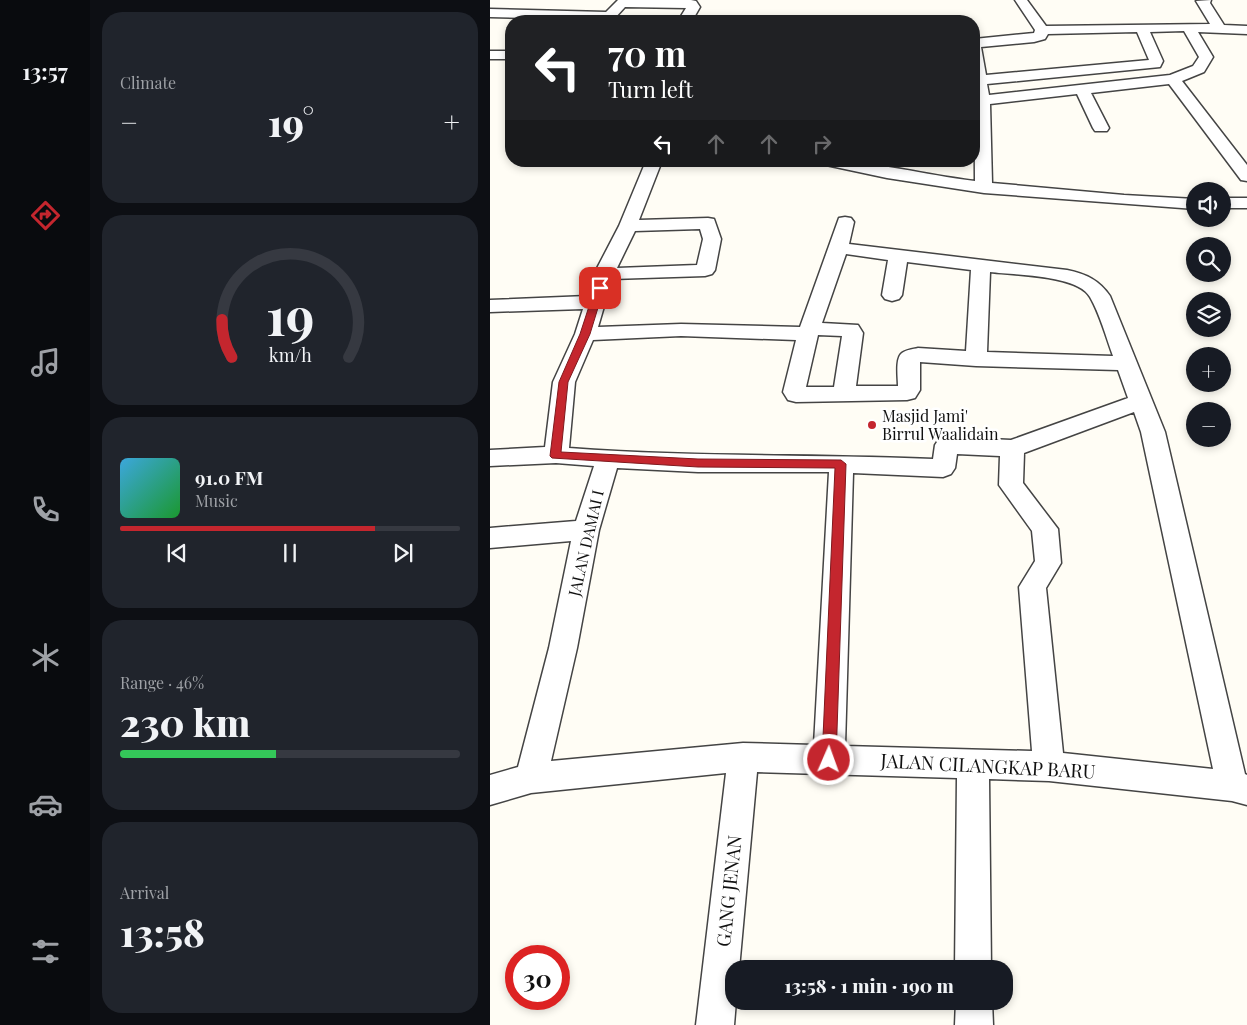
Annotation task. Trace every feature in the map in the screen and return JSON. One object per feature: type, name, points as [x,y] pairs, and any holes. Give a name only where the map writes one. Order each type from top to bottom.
[{"type":"street","points":[[1021,0],[1042,30]]},
{"type":"street","points":[[1205,0],[1202,2],[1220,29]]},
{"type":"street","points":[[610,15],[624,2],[691,4],[693,7],[688,15]]},
{"type":"street","points":[[490,13],[569,15]]},
{"type":"street","points":[[1042,30],[1188,27],[1247,30]]},
{"type":"street","points":[[980,101],[1173,80],[1199,69],[1206,57],[1188,27]]},
{"type":"street","points":[[980,80],[1155,64],[1156,61],[1142,29]]},
{"type":"street","points":[[980,42],[1034,38],[1040,36],[1042,30]]},
{"type":"street","points":[[490,55],[505,55]]},
{"type":"street","points":[[1173,80],[1246,172]]},
{"type":"street","points":[[1082,90],[1101,128]]},
{"type":"street","points":[[980,130],[984,188]]},
{"type":"street","points":[[556,456],[564,382],[585,334],[604,274],[628,226],[652,167]]},
{"type":"street","points":[[881,167],[984,188],[1186,203]]},
{"type":"street","points":[[1231,203],[1247,203]]},
{"type":"street","points":[[845,222],[810,330],[794,394],[907,393],[909,390],[909,358],[918,354],[976,359],[1125,363]]},
{"type":"street","points":[[604,274],[705,270],[712,239],[708,223],[628,226]]},
{"type":"street","points":[[838,248],[1068,276],[1082,279],[1094,286],[1100,296],[1154,432],[1239,788]]},
{"type":"street","points":[[892,295],[898,256]]},
{"type":"street","points":[[976,359],[981,264]]},
{"type":"street","points":[[490,306],[595,302]]},
{"type":"street","points":[[585,334],[681,330],[851,330],[853,333],[844,395]]},
{"type":"street","points":[[490,458],[556,456],[698,463],[841,464],[944,468],[947,445],[1012,448],[1142,401]]},
{"type":"street","points":[[1012,448],[1011,485],[1045,529],[1048,563],[1032,587],[1049,766]]},
{"type":"street","name":"JALAN DAMAI I","points":[[531,778],[563,648],[586,530],[608,459]]},
{"type":"street","points":[[829,760],[841,464]]},
{"type":"street","points":[[490,538],[586,530]]},
{"type":"street","name":"JALAN CILANGKAP BARU","points":[[490,790],[531,778],[743,757],[1049,766],[1239,788]]},
{"type":"street","name":"GANG JENAN","points":[[715,1025],[743,757]]},
{"type":"street","points":[[973,763],[974,960]]},
{"type":"street","points":[[974,1010],[974,1025]]},
{"type":"place","name":"Masjid Jami' Birrul Waalidain","points":[[872,425]]},
{"type":"route","points":[[600,288],[585,334],[564,382],[556,456],[698,463],[841,464],[829,760]]}]
